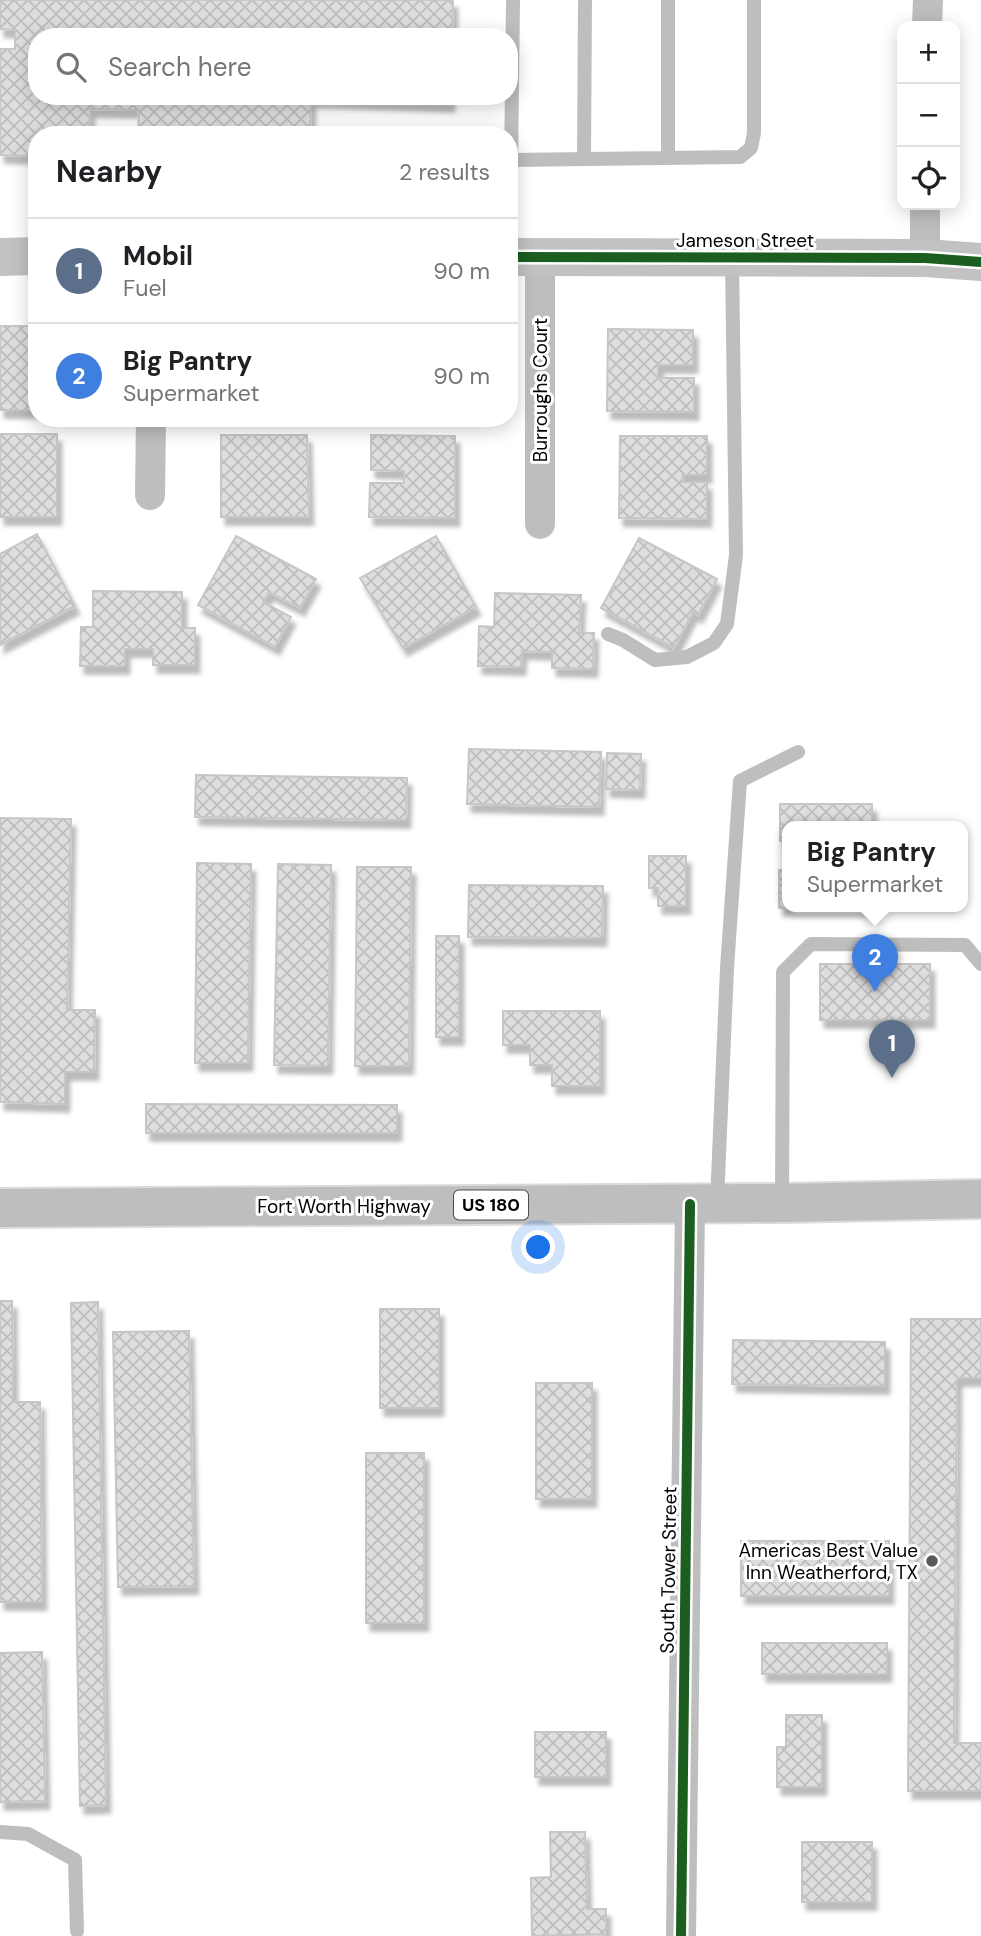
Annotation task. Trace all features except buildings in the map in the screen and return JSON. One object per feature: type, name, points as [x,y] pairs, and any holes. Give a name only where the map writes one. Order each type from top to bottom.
[{"type":"main road","name":"Fort Worth Highway","points":[[0,1208],[704,1204],[981,1199]]},
{"type":"street","points":[[928,0],[928,21]]},
{"type":"street","points":[[925,210],[925,258]]},
{"type":"street","points":[[0,257],[28,256]]},
{"type":"street","name":"Jameson Street","points":[[520,257],[925,258],[981,262]]},
{"type":"street","name":"Burroughs Court","points":[[520,257],[540,524]]},
{"type":"street","points":[[150,495],[151,427]]},
{"type":"street","name":"South Tower Street","points":[[681,1936],[704,1204]]},
{"type":"lane","points":[[513,0],[513,28]]},
{"type":"lane","points":[[584,159],[585,0]]},
{"type":"lane","points":[[668,0],[668,158]]},
{"type":"lane","points":[[518,160],[740,157],[751,148],[754,133],[754,0]]},
{"type":"lane","points":[[511,126],[512,105]]},
{"type":"lane","points":[[518,235],[520,257]]},
{"type":"lane","points":[[608,634],[655,660],[687,657],[714,643],[727,624],[736,555],[732,258]]},
{"type":"lane","points":[[704,1204],[727,968],[740,781],[798,752]]},
{"type":"lane","points":[[782,1203],[783,972],[811,944],[965,945],[981,964]]},
{"type":"lane","points":[[0,1832],[28,1834],[75,1860],[77,1931]]},
{"type":"cycle path","points":[[518,257],[925,258],[981,262]]},
{"type":"cycle path","points":[[681,1936],[690,1204]]},
{"type":"place","name":"Big Pantry","points":[[875,992]]},
{"type":"place","name":"Mobil","points":[[892,1078]]},
{"type":"place","name":"Americas Best Value Inn Weatherford, TX","points":[[932,1561]]}]
